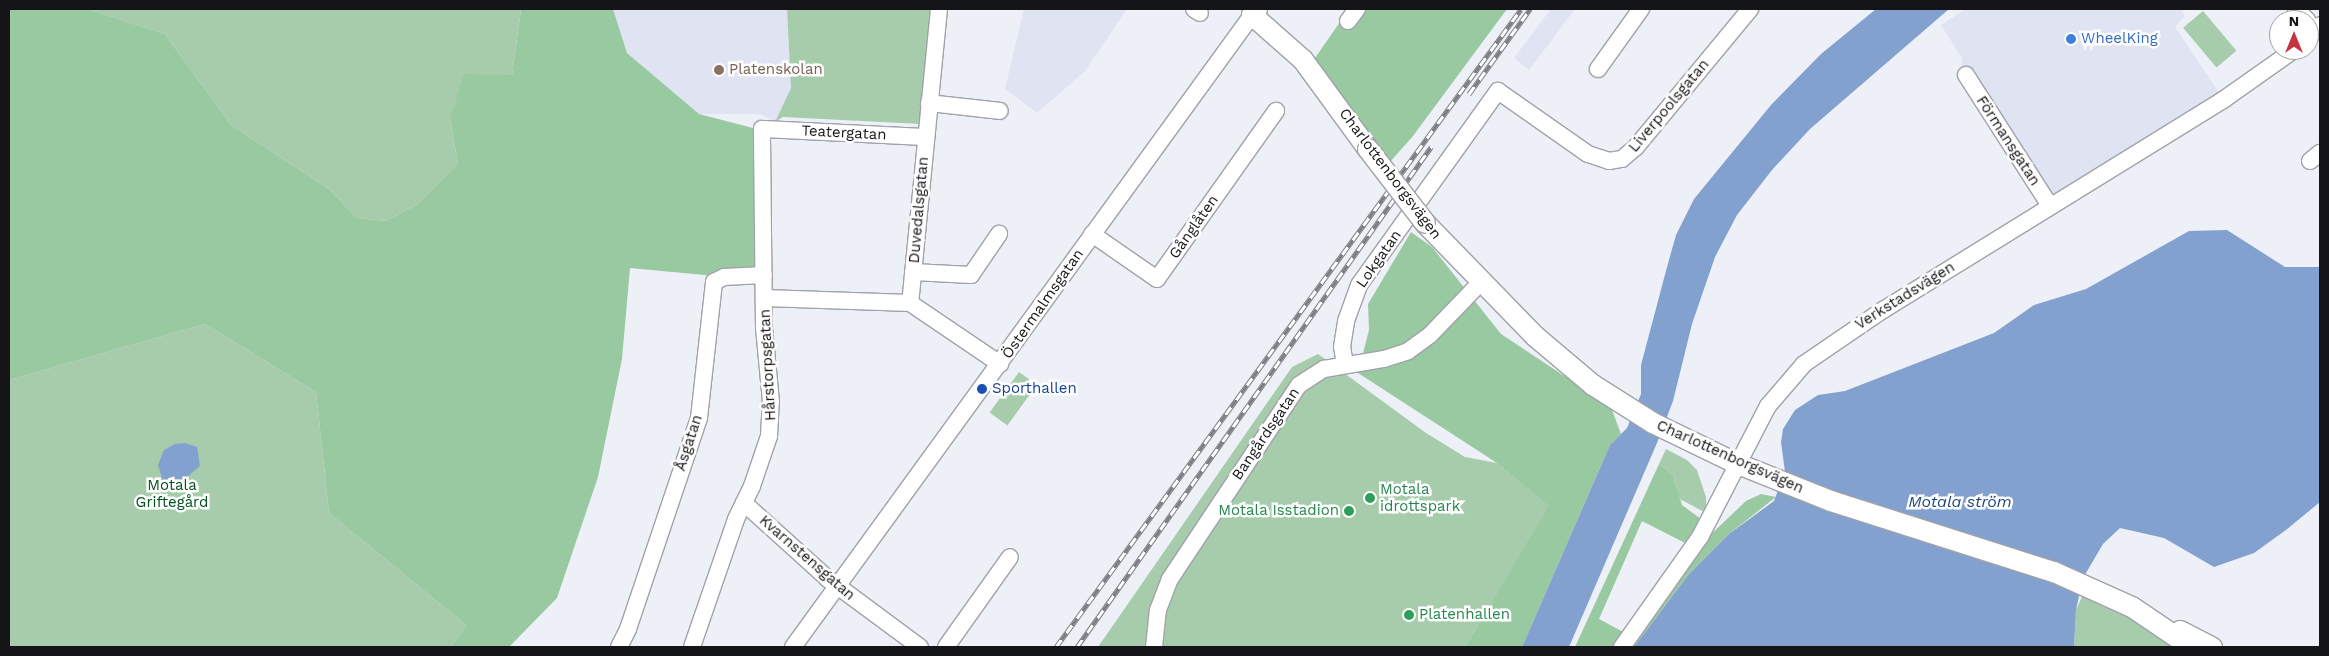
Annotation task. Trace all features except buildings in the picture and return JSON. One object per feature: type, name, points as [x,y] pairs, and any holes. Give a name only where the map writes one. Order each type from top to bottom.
[{"type":"main road","name":"Charlottenborgsvägen","points":[[1255,12],[1304,60],[1368,149],[1424,222],[1480,283],[1536,338],[1619,402],[1668,432],[1779,481],[1865,513],[2011,556],[2089,587],[2212,647]]},
{"type":"main road","name":"Charlottenborgsvägen","points":[[2151,618],[2191,647]]},
{"type":"street","name":"Duvedalsgatan","points":[[910,304],[939,9]]},
{"type":"street","points":[[1598,69],[1641,9]]},
{"type":"street","name":"Liverpoolsgatan","points":[[1498,91],[1588,154],[1609,161],[1622,159],[1636,147],[1750,9]]},
{"type":"street","name":"Östermalmsgatan","points":[[793,647],[1255,12]]},
{"type":"street","name":"Verkstadsvägen","points":[[1622,647],[1698,541],[1768,406],[1792,375],[1814,355],[2230,95],[2280,60]]},
{"type":"street","name":"Förmansgatan","points":[[1966,75],[2050,206]]},
{"type":"street","name":"Lokgatan","points":[[1345,365],[1342,347],[1346,321],[1359,285],[1498,91]]},
{"type":"street","points":[[929,103],[1000,111]]},
{"type":"street","name":"Gånglåten","points":[[1092,234],[1157,279],[1276,111]]},
{"type":"street","name":"Teatergatan","points":[[762,129],[926,137]]},
{"type":"street","name":"Hårstorpsgatan","points":[[692,647],[744,503],[763,457],[772,419],[764,347],[762,129]]},
{"type":"street","points":[[913,272],[970,275],[999,234]]},
{"type":"street","name":"Åsgatan","points":[[619,647],[628,629],[699,418],[714,282],[724,277],[764,275]]},
{"type":"street","name":"Bangårdsgatan","points":[[1154,647],[1158,610],[1164,590],[1289,398],[1315,373],[1408,351],[1430,335],[1480,283]]},
{"type":"street","points":[[765,298],[910,304],[1000,364]]},
{"type":"street","name":"Kvarnstensgatan","points":[[744,503],[837,586],[920,647]]},
{"type":"street","points":[[946,647],[1010,557]]},
{"type":"shaded area","name":"Platenskolan","points":[[613,9],[787,9],[791,88],[775,122],[760,114],[699,114],[627,53]]},
{"type":"shaded area","points":[[1024,9],[1127,9],[1085,71],[1037,113],[1005,89]]},
{"type":"shaded area","points":[[1551,9],[1575,9],[1529,70],[1514,58]]},
{"type":"shaded area","points":[[1966,9],[2181,9],[2185,16],[2175,27],[2222,97],[2049,206],[1961,74],[1962,58],[1941,25]]},
{"type":"green space","points":[[9,9],[88,9],[165,34],[231,125],[329,189],[357,218],[386,221],[418,204],[458,163],[450,120],[464,74],[512,75],[521,9],[613,9],[627,53],[699,114],[753,128],[765,272],[715,276],[630,268],[622,359],[598,477],[557,598],[509,647],[451,647],[466,625],[329,513],[316,392],[205,324],[9,380]]},
{"type":"green space","points":[[88,9],[521,9],[512,75],[450,120],[458,163],[418,204],[386,221],[357,218],[329,189],[231,125],[165,34]]},
{"type":"green space","points":[[787,9],[931,9],[921,124],[783,117],[775,122],[791,88]]},
{"type":"green space","points":[[1349,9],[1507,9],[1413,136],[1390,162],[1356,121],[1315,58]]},
{"type":"green space","points":[[2203,11],[2236,51],[2217,68],[2183,28]]},
{"type":"green space","points":[[1411,232],[1432,247],[1501,334],[1611,407],[1621,434],[1610,445],[1522,647],[1465,647],[1549,506],[1497,463],[1358,373],[1369,330],[1368,304]]},
{"type":"green space","name":"Motala Griftegård","points":[[205,324],[316,392],[329,513],[466,625],[451,647],[9,647],[9,380]]},
{"type":"green space","name":"Motala idrottspark","points":[[1318,354],[1426,433],[1465,457],[1497,463],[1550,506],[1465,647],[1098,647],[1292,367]]},
{"type":"green space","points":[[1019,372],[1037,385],[1007,425],[990,412]]},
{"type":"green space","points":[[1666,449],[1687,460],[1697,470],[1706,497],[1706,513],[1680,499],[1673,475],[1659,464]]},
{"type":"green space","points":[[1659,464],[1673,475],[1682,505],[1701,519],[1689,545],[1642,521],[1599,619],[1627,634],[1617,647],[1575,647]]},
{"type":"green space","points":[[1761,494],[1776,497],[1729,534],[1689,574],[1634,647],[1628,647],[1705,540],[1746,501]]},
{"type":"green space","points":[[2084,592],[2140,621],[2180,647],[2074,647],[2076,610]]},
{"type":"water","points":[[1876,9],[1949,9],[1810,129],[1772,170],[1737,215],[1715,257],[1692,324],[1673,401],[1657,443],[1569,647],[1522,647],[1610,445],[1627,428],[1641,394],[1641,365],[1667,267],[1676,235],[1694,199],[1771,105],[1821,54]]},
{"type":"water","name":"Motala ström","points":[[2227,230],[2285,267],[2320,267],[2320,502],[2254,553],[2214,567],[2164,538],[2120,528],[2103,544],[2083,578],[2076,610],[2074,647],[1634,647],[1689,574],[1729,534],[1774,501],[1785,472],[1781,442],[1783,429],[1795,410],[1818,395],[1845,391],[1994,333],[2034,305],[2086,289],[2189,231]]},
{"type":"water","points":[[185,443],[197,447],[200,466],[186,478],[163,482],[158,465],[164,450],[175,444]]},
{"type":"railway","points":[[1056,647],[1521,9]]},
{"type":"railway","points":[[1469,94],[1530,9]]},
{"type":"railway","points":[[1077,647],[1431,147]]},
{"type":"place","name":"WheelKing","points":[[2071,39]]},
{"type":"place","name":"Platenskolan","points":[[719,70]]},
{"type":"place","name":"Sporthallen","points":[[982,389]]},
{"type":"place","name":"Motala idrottspark","points":[[1370,498]]},
{"type":"place","name":"Motala Isstadion","points":[[1349,511]]},
{"type":"place","name":"Platenhallen","points":[[1409,615]]}]
